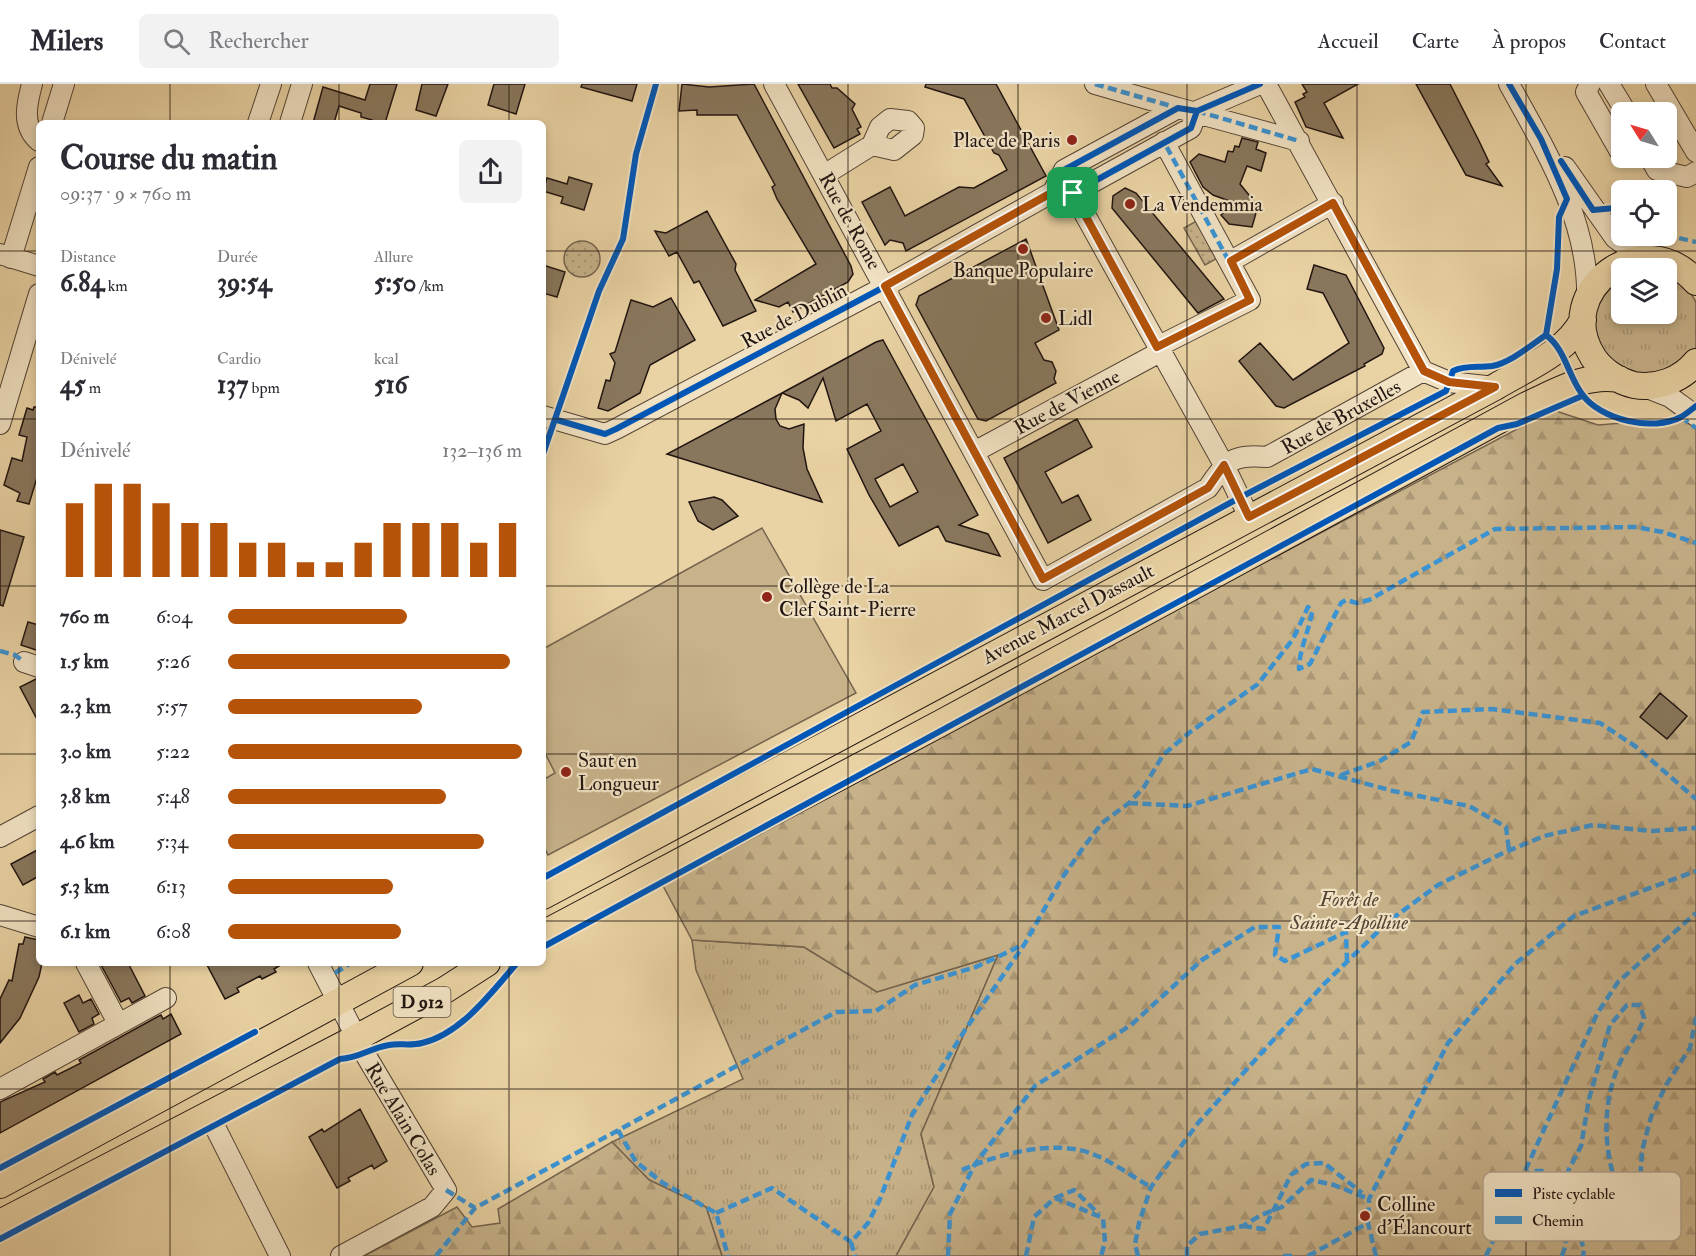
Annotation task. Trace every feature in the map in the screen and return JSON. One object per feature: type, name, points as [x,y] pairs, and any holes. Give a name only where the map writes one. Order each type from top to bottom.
[{"type":"main road","points":[[1677,268],[1693,276]]},
{"type":"main road","name":"Avenue Marcel Dassault","points":[[546,894],[1495,387],[1559,349],[1574,335],[1598,281],[1611,270]]},
{"type":"main road","points":[[1585,310],[1585,338],[1592,355],[1604,370],[1629,382]]},
{"type":"main road","name":"Avenue Marcel Dassault","points":[[546,932],[954,717],[1527,405],[1576,383],[1602,377],[1659,385],[1672,381],[1696,362]]},
{"type":"main road","name":"D 912","points":[[0,1185],[404,966]]},
{"type":"main road","name":"D 912","points":[[0,1223],[356,1038],[445,990],[482,966]]},
{"type":"street","points":[[32,84],[25,112],[36,139]]},
{"type":"street","points":[[53,120],[64,84]]},
{"type":"street","points":[[259,120],[271,84]]},
{"type":"street","points":[[291,120],[302,84]]},
{"type":"street","name":"Rue de Rome","points":[[774,84],[1043,579],[1208,488],[1224,465]]},
{"type":"street","points":[[1095,84],[1299,141]]},
{"type":"street","name":"Rue de Dublin","points":[[546,417],[605,434],[885,286],[1053,192],[1064,170],[1187,110],[1260,84]]},
{"type":"street","name":"Rue de Bruxelles","points":[[1266,84],[1424,371],[1449,382],[1495,387]]},
{"type":"street","points":[[1509,84],[1541,139],[1568,199],[1586,260],[1585,310]]},
{"type":"street","points":[[1519,84],[1570,178],[1610,232],[1632,250],[1655,258]]},
{"type":"street","points":[[1590,84],[1586,92],[1611,137]]},
{"type":"street","points":[[1609,84],[1620,102]]},
{"type":"street","points":[[1656,84],[1696,152]]},
{"type":"street","points":[[1053,192],[1073,193],[1191,128],[1187,110]]},
{"type":"street","points":[[1164,142],[1231,261],[1333,203]]},
{"type":"street","points":[[824,175],[872,145]]},
{"type":"street","points":[[1664,168],[1687,177],[1696,172]]},
{"type":"street","points":[[36,174],[5,256],[36,265]]},
{"type":"street","points":[[1073,193],[1158,350],[1224,465],[1249,517]]},
{"type":"street","name":"Rue de Vienne","points":[[974,452],[1250,300],[1231,261]]},
{"type":"street","points":[[1,420],[36,304]]},
{"type":"street","name":"Rue de Bruxelles","points":[[1224,465],[1244,455],[1268,457],[1424,371]]},
{"type":"street","points":[[1629,382],[1670,397],[1696,416]]},
{"type":"street","points":[[0,837],[36,818]]},
{"type":"street","points":[[0,915],[36,926]]},
{"type":"street","points":[[88,966],[118,1023]]},
{"type":"street","name":"Rue Alain Colas","points":[[319,966],[356,1038],[446,1190],[432,1207],[341,1256]]},
{"type":"street","points":[[0,1089],[166,998]]},
{"type":"street","points":[[209,1115],[280,1256]]},
{"type":"green space","points":[[1209,214],[1230,251],[1205,265],[1184,228]]},
{"type":"green space","points":[[582,241],[595,246],[600,259],[595,272],[582,277],[569,272],[564,259],[569,246]]},
{"type":"green space","points":[[1677,282],[1690,292],[1696,302],[1696,348],[1692,356],[1655,378],[1613,366],[1600,348],[1594,328],[1599,304],[1611,288],[1611,324],[1677,324]]},
{"type":"green space","name":"Forêt de Sainte-Apolline","points":[[1553,410],[1598,425],[1696,417],[1696,1256],[896,1256],[934,1187],[921,1134],[998,955],[877,992],[804,947],[692,940],[661,882]]},
{"type":"green space","points":[[762,528],[856,693],[548,855],[546,851],[546,778],[555,773],[546,755],[546,647]]},
{"type":"green space","points":[[692,940],[804,947],[877,992],[998,955],[921,1134],[934,1187],[896,1256],[722,1256],[706,1207],[649,1180],[612,1142],[743,1079],[696,970]]},
{"type":"green space","points":[[612,1142],[649,1180],[706,1207],[722,1256],[364,1256],[457,1207],[472,1227],[500,1223],[498,1209]]},
{"type":"building","points":[[370,84],[397,84],[386,120],[361,117],[361,113],[339,106],[335,120],[314,120],[323,87],[365,100]]},
{"type":"building","points":[[422,84],[448,84],[436,116],[416,110]]},
{"type":"building","points":[[494,84],[525,84],[516,114],[488,105]]},
{"type":"building","points":[[582,84],[637,84],[632,101],[581,87]]},
{"type":"building","points":[[682,84],[709,87],[754,84],[851,266],[853,274],[848,282],[793,312],[788,302],[779,307],[755,300],[816,264],[777,199],[772,187],[775,185],[737,115],[697,115],[697,110],[679,111]]},
{"type":"building","points":[[798,84],[830,84],[832,88],[837,88],[855,104],[852,109],[861,127],[857,129],[860,134],[834,148]]},
{"type":"building","points":[[926,84],[996,84],[1046,176],[906,251],[903,243],[890,240],[885,245],[862,202],[890,187],[905,216],[959,187],[974,188],[1007,170],[999,155],[994,153],[964,99],[925,87]]},
{"type":"building","points":[[1302,84],[1358,84],[1324,103],[1343,138],[1306,127],[1295,102],[1305,97],[1303,94],[1307,92]]},
{"type":"building","points":[[1416,84],[1450,84],[1489,162],[1486,164],[1502,186],[1466,175]]},
{"type":"building","points":[[1242,138],[1258,142],[1256,149],[1266,153],[1261,171],[1247,166],[1240,184],[1258,206],[1252,227],[1229,224],[1221,215],[1235,203],[1213,195],[1203,187],[1190,162],[1199,154],[1225,162],[1228,151],[1233,152],[1235,146],[1239,147]]},
{"type":"building","points":[[569,177],[592,184],[584,210],[561,203],[563,197],[546,192],[547,178],[567,184]]},
{"type":"building","points":[[1125,188],[1136,193],[1224,299],[1198,313],[1112,208],[1113,196]]},
{"type":"building","points":[[707,211],[736,264],[735,270],[756,311],[723,326],[699,281],[694,283],[677,252],[669,256],[655,231],[666,233]]},
{"type":"building","points":[[1026,239],[1059,330],[1035,343],[1044,360],[1052,362],[1056,371],[1054,379],[1056,383],[986,421],[978,419],[916,305],[919,296]]},
{"type":"building","points":[[1314,265],[1346,275],[1384,348],[1382,354],[1364,364],[1365,366],[1284,408],[1276,406],[1239,361],[1260,343],[1293,380],[1349,343],[1323,293],[1307,289]]},
{"type":"building","points":[[546,266],[565,272],[557,297],[546,294]]},
{"type":"building","points":[[671,298],[695,340],[650,365],[640,393],[608,411],[598,408],[606,380],[610,381],[615,363],[610,354],[615,352],[631,300],[653,307]]},
{"type":"building","points":[[883,340],[978,515],[959,525],[988,534],[1000,556],[946,541],[938,526],[899,546],[869,495],[847,449],[881,431],[867,404],[836,421],[823,378],[808,408],[799,400],[782,393]],"holes":[[[903,464],[918,492],[890,507],[875,479]]]},
{"type":"building","points":[[782,393],[775,409],[776,419],[780,426],[789,429],[804,424],[803,448],[807,469],[822,502],[667,454]]},
{"type":"building","points":[[36,407],[36,481],[29,504],[17,501],[20,493],[4,485],[12,458],[22,461],[27,437],[19,435],[27,408],[33,410]]},
{"type":"building","points":[[1077,419],[1092,447],[1045,472],[1062,503],[1078,495],[1091,520],[1048,543],[1004,458]]},
{"type":"building","points":[[714,497],[722,500],[738,516],[713,530],[698,521],[689,502]]},
{"type":"building","points":[[0,530],[24,537],[3,606],[0,605]]},
{"type":"building","points":[[28,622],[36,624],[36,650],[21,645]]},
{"type":"building","points":[[36,679],[36,717],[20,687]]},
{"type":"building","points":[[1660,693],[1687,716],[1667,739],[1640,717]]},
{"type":"building","points":[[36,851],[36,878],[23,885],[11,864]]},
{"type":"building","points":[[25,937],[36,939],[36,966],[41,966],[39,977],[20,1018],[0,1043],[0,999],[9,980],[12,981],[19,944],[23,944]]},
{"type":"building","points":[[102,966],[130,966],[145,996],[132,1003],[129,998],[121,1002]]},
{"type":"building","points":[[208,966],[279,966],[274,969],[276,972],[262,979],[260,976],[237,988],[239,992],[225,999]]},
{"type":"building","points":[[79,995],[83,1003],[91,999],[99,1014],[92,1018],[94,1024],[79,1032],[64,1003]]},
{"type":"building","points":[[171,1014],[181,1034],[0,1133],[0,1102],[45,1082],[43,1079],[55,1072],[57,1075],[81,1063],[79,1060],[157,1017],[161,1015],[163,1019]]},
{"type":"building","points":[[360,1109],[387,1161],[374,1169],[372,1165],[348,1178],[350,1181],[337,1188],[309,1137],[322,1129],[324,1132]]},
{"type":"marked path","points":[[1095,84],[1178,108]]},
{"type":"marked path","points":[[1197,111],[1299,141]]},
{"type":"marked path","points":[[1157,347],[1250,300],[1164,142]]},
{"type":"marked path","points":[[1677,238],[1696,242]]},
{"type":"marked path","points":[[1681,417],[1696,428]]},
{"type":"marked path","points":[[716,1213],[772,1188],[851,1242],[868,1223],[880,1199],[912,1115],[965,1030],[1024,945],[1062,878],[1083,848],[1102,823],[1129,803],[1144,787],[1163,755],[1190,732],[1258,684],[1293,639],[1308,607],[1312,612],[1299,669],[1310,664],[1341,603],[1346,600],[1357,603],[1369,600],[1495,529],[1635,527],[1663,532],[1696,543]]},
{"type":"marked path","points":[[0,651],[15,655],[24,662]]},
{"type":"marked path","points":[[1341,775],[1380,761],[1411,742],[1423,712],[1492,709],[1600,723],[1635,746],[1696,799]]},
{"type":"marked path","points":[[1129,803],[1187,806],[1312,769],[1393,791],[1469,806],[1506,827],[1509,850]]},
{"type":"marked path","points":[[1138,1256],[1135,1244],[1139,1223],[1151,1187],[1198,1123],[1324,984],[1389,921],[1438,885],[1544,836],[1593,825],[1651,831],[1696,828]]},
{"type":"marked path","points":[[1376,1256],[1368,1223],[1369,1199],[1448,1043],[1515,964],[1574,916],[1696,871]]},
{"type":"marked path","points":[[1525,1172],[1597,1014],[1618,982],[1696,913]]},
{"type":"marked path","points":[[948,1256],[950,1214],[975,1164],[1035,1086],[1131,1025],[1202,960],[1255,927],[1279,927],[1275,955],[1285,961],[1346,932],[1347,961]]},
{"type":"marked path","points":[[436,1256],[475,1208],[836,1012],[876,1011],[915,985],[976,967],[1023,945]]},
{"type":"marked path","points":[[335,973],[346,966]]},
{"type":"marked path","points":[[1568,1172],[1581,1146],[1589,1099],[1610,1025],[1627,1005],[1640,1005],[1644,1018],[1618,1067],[1609,1101],[1607,1136],[1612,1172]]},
{"type":"marked path","points":[[1641,1172],[1642,1151],[1651,1117],[1666,1085],[1690,1048],[1696,1017]]},
{"type":"marked path","points":[[618,1130],[636,1162],[663,1183],[716,1213],[728,1256]]},
{"type":"marked path","points":[[962,1170],[1028,1150],[1063,1148],[1095,1155],[1151,1187]]},
{"type":"marked path","points":[[1243,1226],[1264,1229],[1291,1175],[1306,1164],[1324,1163],[1362,1193]]},
{"type":"marked path","points":[[1530,1172],[1544,1172]]},
{"type":"marked path","points":[[1187,1256],[1187,1246],[1200,1234],[1243,1226],[1261,1215],[1282,1207],[1311,1180],[1334,1185],[1369,1199]]},
{"type":"marked path","points":[[446,1190],[475,1208]]},
{"type":"marked path","points":[[1055,1198],[1074,1190],[1099,1214]]},
{"type":"marked path","points":[[1026,1256],[1034,1217],[1055,1198],[1103,1218],[1105,1242],[1101,1256]]},
{"type":"marked path","points":[[1308,1256],[1368,1223]]},
{"type":"marked path","points":[[1486,1256],[1493,1241]]},
{"type":"marked path","points":[[1562,1256],[1566,1241]]},
{"type":"marked path","points":[[1581,1241],[1583,1256]]},
{"type":"marked path","points":[[851,1242],[855,1256]]},
{"type":"marked path","points":[[1283,1256],[1294,1256]]},
{"type":"cycle path","points":[[546,445],[599,291],[623,239],[636,154],[656,84]]},
{"type":"cycle path","points":[[1197,111],[1191,128],[1073,193],[1053,192],[1064,170],[1178,108],[1197,111],[1260,84]]},
{"type":"cycle path","points":[[1509,84],[1541,139],[1567,199],[1559,217],[1557,269],[1546,335],[1558,347],[1582,394],[1601,411],[1628,421],[1656,423],[1681,417],[1696,406]]},
{"type":"cycle path","points":[[1561,161],[1593,210],[1611,208]]},
{"type":"cycle path","points":[[557,420],[605,434],[616,429],[886,286],[1053,192]]},
{"type":"cycle path","points":[[546,876],[1239,498],[1446,391],[1453,371],[1499,364],[1546,335]]},
{"type":"cycle path","points":[[546,945],[1498,428],[1517,424],[1582,396]]},
{"type":"cycle path","points":[[0,1239],[340,1059],[353,1057],[382,1046],[418,1044],[450,1031],[475,1011],[514,966]]},
{"type":"cycle path","points":[[0,1168],[255,1032]]},
{"type":"place","name":"Place de Paris","points":[[1072,140]]},
{"type":"place","name":"La Vendemmia","points":[[1130,204]]},
{"type":"place","name":"Banque Populaire","points":[[1023,249]]},
{"type":"place","name":"Lidl","points":[[1046,318]]},
{"type":"place","name":"Collège de La Clef Saint-Pierre","points":[[767,597]]},
{"type":"place","name":"Saut en Longueur","points":[[566,772]]},
{"type":"place","name":"Colline d'Élancourt","points":[[1365,1216]]},
{"type":"route","points":[[1053,192],[1073,193],[1157,347],[1250,300],[1231,261],[1333,203],[1424,371],[1449,382],[1495,387],[1249,517],[1224,465],[1208,488],[1043,579],[885,286],[1053,192]]}]
